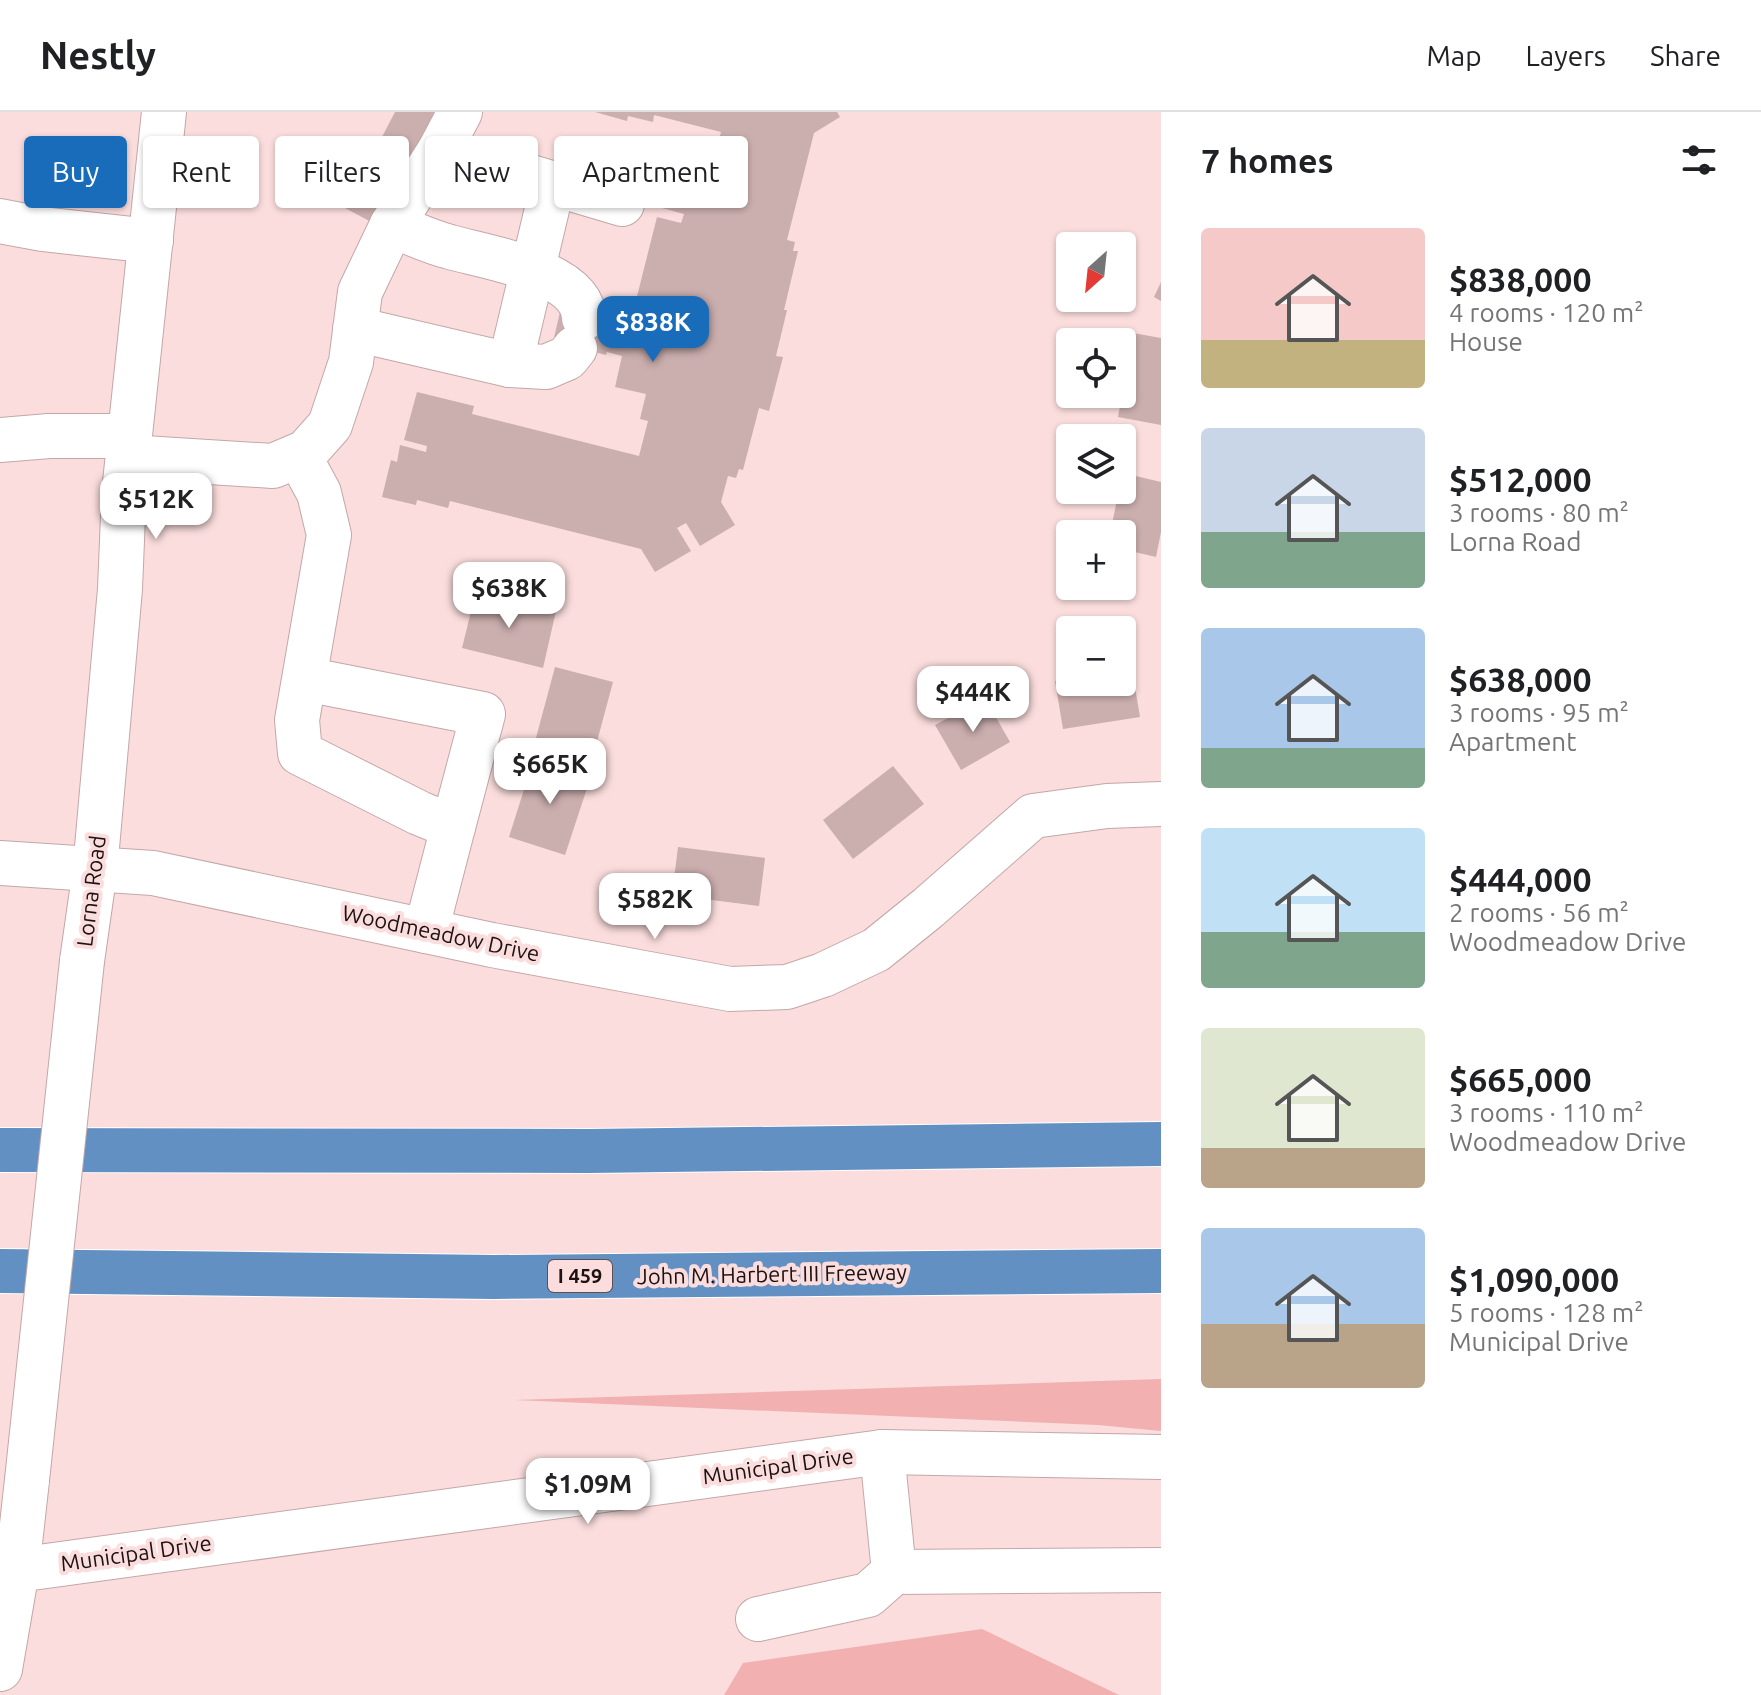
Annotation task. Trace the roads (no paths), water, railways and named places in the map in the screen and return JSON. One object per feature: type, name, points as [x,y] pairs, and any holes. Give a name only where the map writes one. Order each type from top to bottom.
[{"type":"highway","points":[[0,1150],[589,1151],[1161,1144]]},
{"type":"highway","name":"John M. Harbert III Freeway","points":[[0,1271],[510,1277],[1161,1271]]},
{"type":"street","name":"Lorna Road","points":[[0,1669],[6,1568],[27,1480],[82,961],[95,870],[120,589],[129,447],[164,112]]},
{"type":"street","points":[[447,136],[460,112]]},
{"type":"street","points":[[0,440],[49,436],[273,466],[306,452],[330,425],[351,362],[360,292],[392,225],[425,173]]},
{"type":"street","points":[[510,365],[553,184],[538,179]]},
{"type":"street","points":[[0,221],[42,229],[151,241]]},
{"type":"street","points":[[355,329],[510,365],[546,367],[567,358],[580,333],[584,312],[573,295],[556,279],[535,270],[446,246],[392,225]]},
{"type":"street","points":[[299,456],[319,493],[329,535],[297,720],[300,753],[453,827]]},
{"type":"street","points":[[305,679],[483,714],[426,931]]},
{"type":"street","name":"Woodmeadow Drive","points":[[0,863],[153,873],[426,931],[730,989],[787,987],[823,975],[876,950],[1033,816],[1107,806],[1161,804]]},
{"type":"street","points":[[882,1452],[894,1572]]},
{"type":"street","name":"Municipal Drive","points":[[6,1568],[882,1452],[1161,1457]]},
{"type":"street","points":[[758,1619],[868,1595],[894,1572],[1161,1570]]}]
